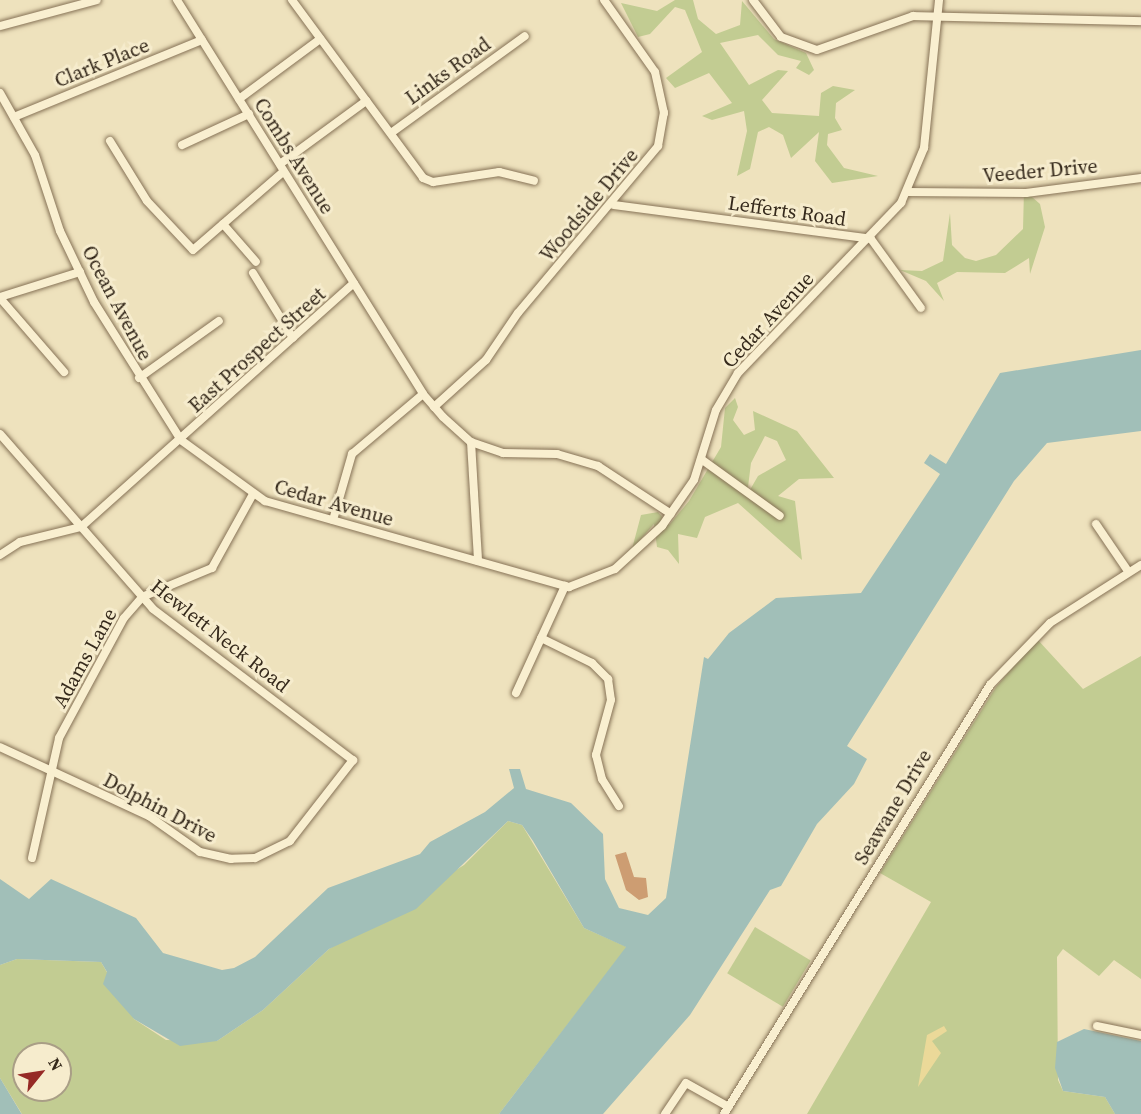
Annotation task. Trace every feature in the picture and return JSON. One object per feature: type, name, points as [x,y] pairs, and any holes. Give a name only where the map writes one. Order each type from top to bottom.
[{"type":"street","name":"Combs Avenue","points":[[177,0],[423,394],[471,442]]},
{"type":"street","points":[[292,0],[428,181],[499,172],[534,181]]},
{"type":"street","name":"Woodside Drive","points":[[434,406],[486,360],[518,313],[614,204],[655,153],[664,112],[655,72],[604,0]]},
{"type":"street","points":[[753,0],[781,37],[817,50],[843,45],[891,20],[938,15],[1141,21]]},
{"type":"street","name":"Cedar Avenue","points":[[253,494],[333,520],[565,586],[615,569],[671,514],[701,459],[716,410],[738,373],[871,239],[907,192],[924,148],[939,0]]},
{"type":"street","points":[[0,26],[93,1]]},
{"type":"street","name":"Links Road","points":[[391,133],[525,36]]},
{"type":"street","points":[[239,99],[320,39]]},
{"type":"street","name":"Clark Place","points":[[14,117],[202,40]]},
{"type":"street","name":"Ocean Avenue","points":[[0,93],[35,155],[80,272],[139,378],[181,440],[253,494]]},
{"type":"street","points":[[110,141],[147,201],[193,250],[224,224],[282,168],[366,101]]},
{"type":"street","points":[[182,145],[249,114]]},
{"type":"street","name":"Veeder Drive","points":[[907,192],[1026,193],[1141,178]]},
{"type":"street","name":"Lefferts Road","points":[[614,204],[871,239],[921,309]]},
{"type":"street","points":[[224,224],[256,262]]},
{"type":"street","points":[[64,372],[0,298],[80,272]]},
{"type":"street","points":[[253,273],[293,338]]},
{"type":"street","name":"East Prospect Street","points":[[81,527],[354,283]]},
{"type":"street","points":[[139,378],[219,321]]},
{"type":"street","points":[[333,520],[352,454],[423,394]]},
{"type":"street","name":"Hewlett Neck Road","points":[[0,434],[142,597],[353,760],[346,770]]},
{"type":"street","points":[[478,561],[471,442],[503,453],[583,460],[671,514]]},
{"type":"street","points":[[701,459],[780,516]]},
{"type":"street","name":"Adams Lane","points":[[32,858],[49,770],[74,710],[142,597],[212,568],[253,494]]},
{"type":"street","points":[[1096,524],[1128,572]]},
{"type":"street","points":[[0,555],[20,542],[81,527]]},
{"type":"street","name":"Seawane Drive","points":[[726,1111],[990,685],[1050,623],[1141,565]]},
{"type":"street","points":[[516,693],[565,586]]},
{"type":"street","points":[[541,638],[592,663],[610,689],[596,756],[602,779],[619,806]]},
{"type":"street","name":"Dolphin Drive","points":[[0,747],[149,816],[200,852],[243,860],[290,841],[346,770]]},
{"type":"street","points":[[1097,1026],[1141,1035]]},
{"type":"street","points":[[665,1114],[686,1083],[726,1111]]},
{"type":"green space","points":[[675,0],[693,0],[698,19],[716,34],[740,25],[742,1],[774,39],[806,53],[814,70],[809,75],[796,68],[801,61],[778,55],[758,35],[720,43],[749,85],[778,70],[788,71],[762,100],[772,113],[819,116],[821,93],[833,86],[855,90],[836,103],[835,118],[842,130],[828,134],[827,145],[844,168],[878,176],[832,183],[815,161],[819,132],[791,158],[783,135],[769,127],[758,132],[750,169],[737,176],[747,131],[744,111],[712,120],[702,116],[732,103],[709,73],[675,88],[666,78],[702,52],[685,10],[675,7],[650,34],[638,37],[621,3],[657,11]]},
{"type":"green space","points":[[1024,190],[1040,204],[1045,227],[1030,274],[1029,258],[1005,273],[957,272],[937,283],[944,301],[926,281],[900,270],[922,271],[943,261],[950,213],[952,245],[965,258],[976,261],[996,255],[1023,229]]},
{"type":"green space","points":[[735,398],[738,407],[733,420],[744,435],[755,430],[753,411],[797,431],[834,478],[799,479],[778,496],[795,501],[802,560],[738,503],[705,517],[697,538],[678,534],[679,564],[668,550],[657,547],[654,524],[632,549],[641,515],[658,512],[669,525],[689,501],[721,447],[725,408]],"holes":[[[765,436],[777,441],[786,460],[758,476],[747,495],[751,463]]]},
{"type":"green space","points":[[1037,639],[1083,689],[1141,656],[1141,979],[1114,960],[1099,976],[1063,949],[1057,957],[1058,1080],[1063,1091],[1105,1097],[1115,1114],[807,1114],[931,902],[880,873],[996,687]]},
{"type":"green space","points":[[508,821],[522,825],[584,928],[627,947],[499,1114],[22,1114],[15,1102],[72,1102],[72,1042],[12,1042],[12,1098],[0,1078],[0,965],[17,959],[101,962],[134,1019],[166,1040],[217,1041],[263,1010],[329,949],[464,865]]},
{"type":"green space","points":[[755,927],[811,960],[783,1007],[727,973]]},
{"type":"sand","points":[[944,1026],[947,1031],[932,1041],[941,1053],[918,1087],[927,1035]]},
{"type":"water","points":[[1141,350],[1141,431],[1047,443],[1014,481],[847,746],[867,759],[854,784],[817,824],[781,886],[770,890],[690,1015],[603,1114],[499,1114],[626,947],[584,928],[522,825],[508,821],[416,909],[329,949],[263,1010],[217,1041],[180,1046],[134,1019],[103,984],[107,972],[101,962],[17,959],[0,965],[0,879],[29,899],[51,879],[136,918],[163,953],[222,970],[234,968],[255,957],[328,888],[420,854],[430,842],[485,812],[514,788],[509,769],[520,769],[526,789],[571,803],[603,834],[605,879],[619,908],[648,915],[666,898],[704,657],[708,659],[729,633],[776,598],[861,593],[940,474],[924,463],[930,454],[946,464],[1000,373]]},
{"type":"water","points":[[1084,1029],[1141,1041],[1141,1114],[1115,1114],[1105,1097],[1063,1091],[1055,1068],[1057,1042]]},
{"type":"water","points":[[0,1078],[12,1102],[14,1102],[22,1114],[0,1114]]},
{"type":"building","points":[[626,852],[634,877],[646,878],[648,897],[639,900],[626,890],[615,855]]}]
